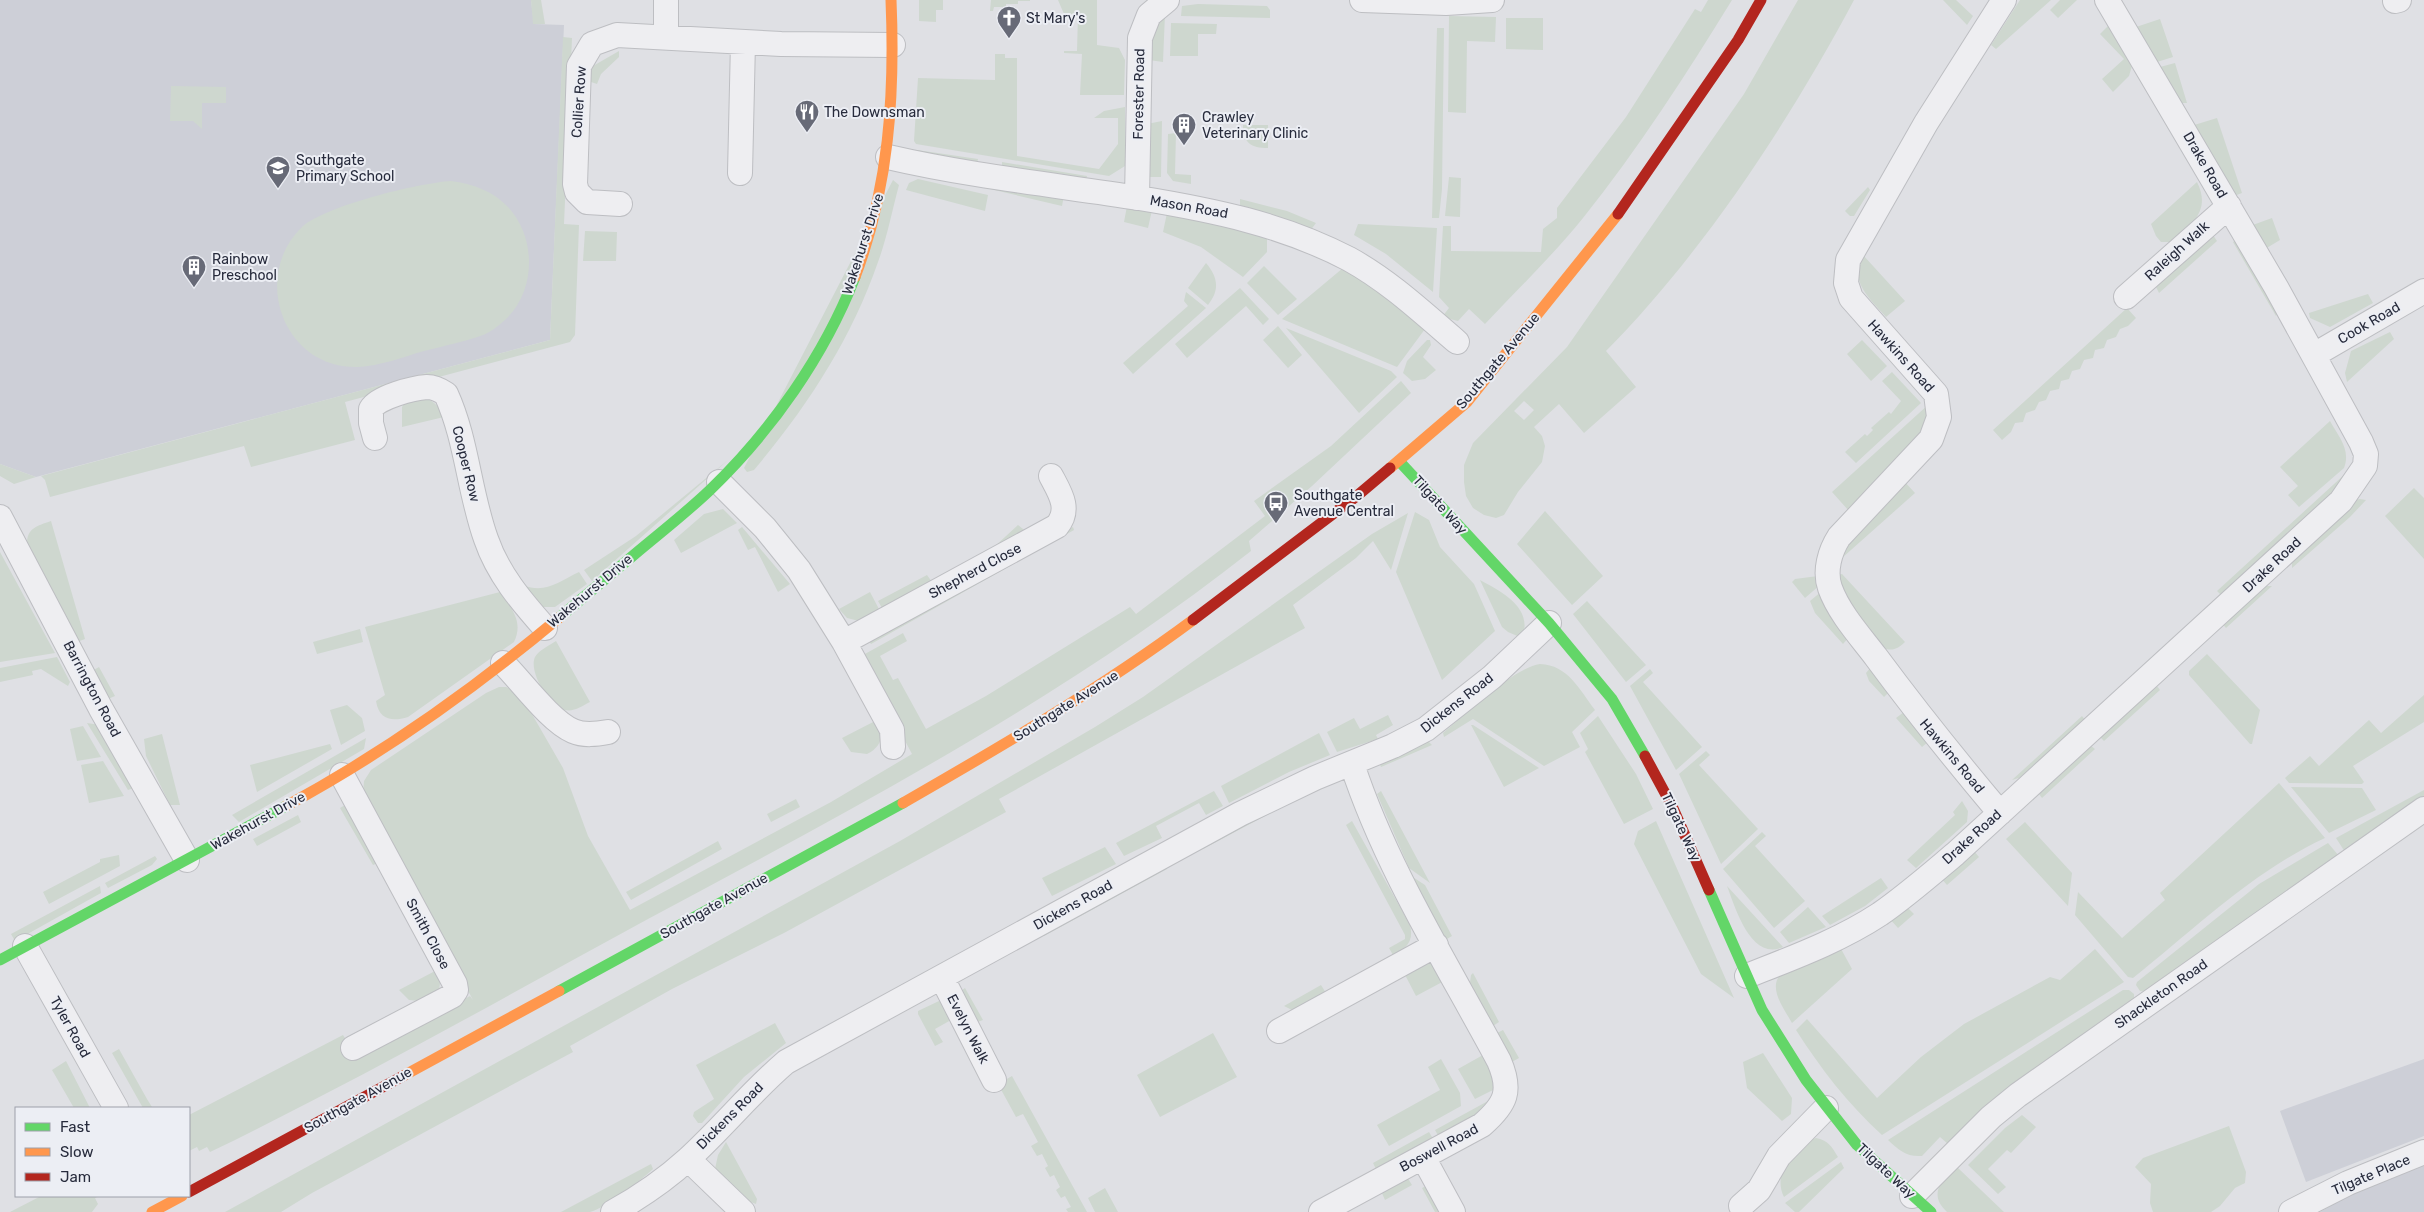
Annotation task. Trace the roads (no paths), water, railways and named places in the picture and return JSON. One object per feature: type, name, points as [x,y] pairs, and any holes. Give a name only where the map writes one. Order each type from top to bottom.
[{"type":"street","points":[[666,0],[666,36]]},
{"type":"street","name":"Wakehurst Drive","points":[[0,960],[187,860],[342,775],[387,748],[503,663],[719,482],[776,416],[814,359],[835,322],[864,250],[875,214],[888,157],[893,103],[894,45],[892,0]]},
{"type":"street","name":"Forester Road","points":[[1137,198],[1142,29],[1155,8],[1167,0]]},
{"type":"street","points":[[1362,0],[1446,3],[1492,0]]},
{"type":"street","name":"Southgate Avenue","points":[[190,1191],[880,816],[1029,730],[1143,657],[1335,513],[1400,461],[1467,402],[1612,224],[1728,56],[1761,0]]},
{"type":"street","name":"Hawkins Road","points":[[2000,813],[1918,715],[1849,621],[1829,586],[1828,572],[1831,553],[1839,537],[1931,439],[1939,417],[1936,394],[1851,298],[1846,283],[1848,260],[1926,123],[2004,0]]},
{"type":"street","name":"Drake Road","points":[[1747,976],[1848,932],[1878,915],[1910,892],[2000,813],[2327,514],[2360,476],[2365,466],[2366,454],[2314,355],[2229,206],[2107,0]]},
{"type":"street","name":"Collier Row","points":[[620,204],[587,202],[577,192],[575,184],[579,66],[592,44],[617,35],[666,36],[743,42],[894,45]]},
{"type":"street","points":[[740,173],[743,42]]},
{"type":"street","name":"Mason Road","points":[[888,157],[1137,198],[1264,223],[1319,245],[1375,275],[1457,342]]},
{"type":"street","name":"Raleigh Walk","points":[[2126,297],[2229,206]]},
{"type":"street","name":"Cook Road","points":[[2314,355],[2424,291]]},
{"type":"street","name":"Cooper Row","points":[[376,438],[370,416],[375,403],[381,399],[426,387],[434,388],[446,394],[454,416],[482,528],[492,555],[518,597],[545,628]]},
{"type":"street","name":"Tilgate Way","points":[[1400,461],[1550,623],[1600,683],[1630,727],[1672,806],[1762,1010],[1780,1041],[1826,1108],[1858,1146],[1931,1212]]},
{"type":"street","name":"Shepherd Close","points":[[844,642],[1057,526],[1062,520],[1064,504],[1051,476]]},
{"type":"street","points":[[719,482],[765,528],[787,556],[844,642],[892,730],[894,747]]},
{"type":"street","name":"Barrington Road","points":[[0,517],[111,725],[187,860]]},
{"type":"street","name":"Dickens Road","points":[[613,1212],[640,1197],[688,1159],[744,1100],[786,1062],[1240,814],[1315,778],[1352,764],[1426,729],[1492,677],[1550,623]]},
{"type":"street","points":[[503,663],[564,726],[574,732],[586,734],[608,732]]},
{"type":"street","name":"Boswell Road","points":[[1321,1212],[1482,1125],[1503,1103],[1507,1090],[1506,1075],[1500,1060],[1386,851],[1360,791],[1352,764]]},
{"type":"street","name":"Smith Close","points":[[342,775],[445,965],[455,984],[456,990],[452,996],[353,1048]]},
{"type":"street","name":"Shackleton Road","points":[[1912,1196],[1991,1117],[2018,1094],[2424,809]]},
{"type":"street","points":[[1279,1031],[1436,945]]},
{"type":"street","name":"Tyler Road","points":[[25,946],[115,1107]]},
{"type":"street","name":"Evelyn Walk","points":[[942,978],[994,1080]]},
{"type":"street","points":[[1741,1206],[1759,1190],[1778,1156],[1826,1108]]},
{"type":"street","name":"Tilgate Place","points":[[2291,1212],[2348,1183],[2424,1152]]},
{"type":"street","points":[[1423,1157],[1453,1212]]},
{"type":"street","points":[[688,1159],[743,1212]]},
{"type":"street","points":[[152,1212],[180,1197]]},
{"type":"place","name":"St Mary's","points":[[1009,39]]},
{"type":"place","name":"The Downsman","points":[[807,133]]},
{"type":"place","name":"Crawley Veterinary Clinic","points":[[1184,146]]},
{"type":"place","name":"Southgate Primary School","points":[[278,189]]},
{"type":"place","name":"Rainbow Preschool","points":[[194,288]]},
{"type":"place","name":"Southgate Avenue Central","points":[[1276,524]]}]
